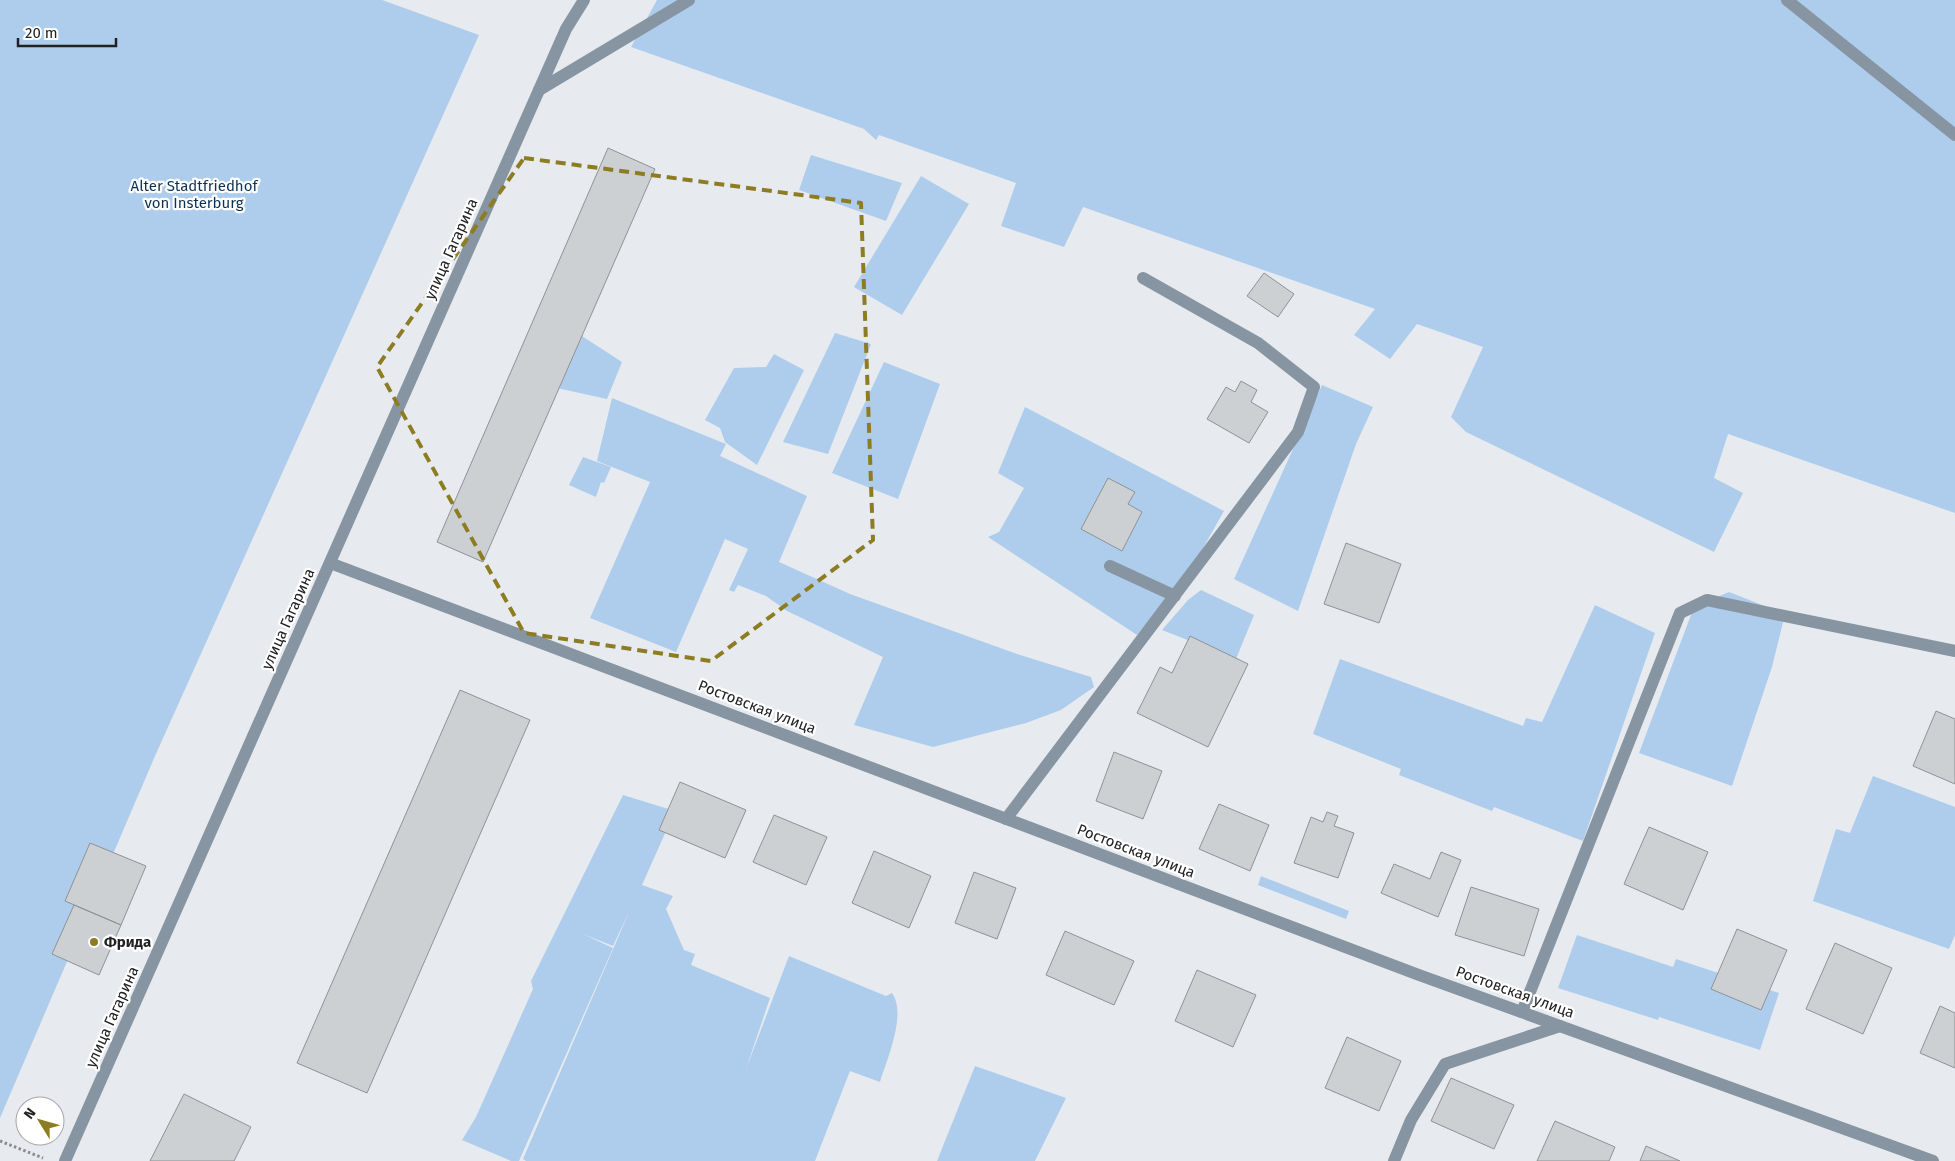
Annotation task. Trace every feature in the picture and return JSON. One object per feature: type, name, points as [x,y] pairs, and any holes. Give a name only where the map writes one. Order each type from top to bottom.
[{"type":"street","name":"улица Гагарина","points":[[66,1161],[539,90],[566,30],[584,0]]},
{"type":"street","points":[[539,90],[689,0]]},
{"type":"street","points":[[1787,0],[1955,135]]},
{"type":"street","points":[[1006,819],[1298,432],[1314,387],[1258,343],[1143,278]]},
{"type":"street","name":"Ростовская улица","points":[[330,563],[1522,1012],[1933,1161]]},
{"type":"street","points":[[1110,566],[1175,596]]},
{"type":"street","points":[[1522,1012],[1680,614],[1708,600],[1955,651]]},
{"type":"street","points":[[1394,1161],[1411,1120],[1445,1064],[1560,1026]]},
{"type":"path","points":[[0,1141],[51,1161]]},
{"type":"highlighted area","points":[[524,158],[861,203],[873,540],[711,661],[524,633],[377,367]]},
{"type":"green space","name":"Alter Stadtfriedhof von Insterburg","points":[[0,0],[382,0],[479,35],[155,756],[0,1118]]},
{"type":"green space","points":[[657,0],[1955,0],[1955,513],[1728,434],[1714,478],[1743,493],[1714,552],[1466,432],[1451,417],[1483,347],[1417,324],[1390,359],[1354,335],[1375,309],[1083,207],[1064,247],[1001,226],[1016,183],[879,135],[876,140],[864,129],[631,47]]},
{"type":"green space","points":[[811,155],[902,183],[886,221],[799,190]]},
{"type":"green space","points":[[921,176],[969,204],[902,315],[854,287]]},
{"type":"green space","points":[[568,327],[622,362],[607,399],[543,385]]},
{"type":"green space","points":[[835,333],[871,344],[828,454],[783,442]]},
{"type":"green space","points":[[774,354],[804,370],[757,465],[725,442],[720,428],[705,420],[734,368],[766,367]]},
{"type":"green space","points":[[884,362],[940,384],[898,499],[832,473]]},
{"type":"green space","points":[[1322,385],[1373,407],[1356,444],[1298,611],[1234,579]]},
{"type":"green space","points":[[612,398],[726,444],[720,456],[807,496],[779,562],[850,594],[1017,654],[1091,677],[1094,687],[1061,710],[1026,723],[933,747],[854,725],[883,657],[787,611],[766,596],[738,585],[734,592],[729,590],[748,549],[725,539],[676,652],[590,618],[650,482],[597,461]]},
{"type":"green space","points":[[1025,407],[1224,511],[1190,571],[1137,635],[988,537],[999,532],[1024,488],[998,473]]},
{"type":"green space","points":[[583,457],[611,467],[604,483],[601,482],[596,497],[569,485]]},
{"type":"green space","points":[[1201,590],[1254,615],[1236,659],[1162,630],[1188,600]]},
{"type":"green space","points":[[1729,592],[1785,614],[1772,667],[1732,786],[1639,753],[1694,607]]},
{"type":"green space","points":[[1595,605],[1655,633],[1583,841],[1494,807],[1492,811],[1399,775],[1401,769],[1313,734],[1340,659],[1523,726],[1526,718],[1542,722]]},
{"type":"green space","points":[[1873,776],[1955,807],[1955,935],[1949,949],[1813,901],[1836,829],[1850,833]]},
{"type":"green space","points":[[623,795],[675,811],[642,885],[673,896],[666,909],[684,950],[695,954],[691,965],[770,998],[746,1069],[789,956],[886,996],[892,993],[896,1002],[897,1024],[880,1082],[850,1071],[815,1161],[526,1161],[523,1159],[629,912],[613,946],[583,934],[613,948],[519,1161],[511,1161],[462,1140],[476,1117],[533,989],[531,981]]},
{"type":"green space","points":[[1261,876],[1349,911],[1346,919],[1258,885]]},
{"type":"green space","points":[[1577,935],[1673,967],[1676,959],[1779,993],[1760,1050],[1659,1017],[1658,1020],[1558,988]]},
{"type":"green space","points":[[975,1066],[1066,1098],[1035,1161],[937,1161]]},
{"type":"building","points":[[608,148],[655,169],[483,562],[437,542]]},
{"type":"building","points":[[1264,273],[1294,294],[1278,317],[1247,296]]},
{"type":"building","points":[[1241,381],[1257,390],[1251,402],[1268,412],[1249,443],[1207,419],[1226,387],[1235,392]]},
{"type":"building","points":[[1108,478],[1135,492],[1128,504],[1142,512],[1122,551],[1081,529]]},
{"type":"building","points":[[1346,543],[1401,564],[1379,623],[1324,604]]},
{"type":"building","points":[[1190,636],[1248,664],[1208,747],[1137,713],[1160,667],[1172,673]]},
{"type":"building","points":[[460,690],[530,720],[367,1093],[297,1063]]},
{"type":"building","points":[[1936,711],[1955,719],[1955,784],[1913,766]]},
{"type":"building","points":[[1114,752],[1162,771],[1143,819],[1096,801]]},
{"type":"building","points":[[680,782],[746,810],[725,858],[659,830]]},
{"type":"building","points":[[1219,804],[1269,825],[1250,871],[1199,849]]},
{"type":"building","points":[[1327,812],[1338,816],[1334,826],[1354,833],[1338,878],[1294,863],[1311,817],[1323,822]]},
{"type":"building","points":[[774,815],[827,837],[806,885],[753,862]]},
{"type":"building","points":[[1649,827],[1708,852],[1683,910],[1624,884]]},
{"type":"building","points":[[90,843],[146,866],[121,925],[65,901]]},
{"type":"building","points":[[874,851],[931,876],[909,928],[852,903]]},
{"type":"building","points":[[1441,852],[1461,860],[1438,917],[1381,893],[1394,864],[1430,879]]},
{"type":"building","points":[[974,872],[1016,888],[997,939],[955,923]]},
{"type":"building","points":[[1471,887],[1539,909],[1524,956],[1455,935]]},
{"type":"building","points":[[74,905],[121,925],[99,975],[52,954]]},
{"type":"building","points":[[1737,929],[1787,950],[1761,1010],[1711,989]]},
{"type":"building","points":[[1065,931],[1134,961],[1114,1005],[1046,975]]},
{"type":"building","points":[[1835,943],[1892,968],[1863,1034],[1806,1009]]},
{"type":"building","points":[[1197,970],[1256,995],[1233,1047],[1175,1021]]},
{"type":"building","points":[[1940,1006],[1955,1013],[1955,1068],[1920,1053]]},
{"type":"building","points":[[1347,1037],[1401,1061],[1379,1111],[1325,1088]]},
{"type":"building","points":[[1451,1078],[1514,1105],[1494,1149],[1431,1121]]},
{"type":"building","points":[[184,1094],[251,1127],[234,1161],[150,1161]]},
{"type":"building","points":[[1555,1121],[1615,1147],[1609,1161],[1537,1161]]},
{"type":"building","points":[[1646,1146],[1680,1161],[1640,1161]]},
{"type":"place","name":"Фрида","points":[[94,942]]}]
